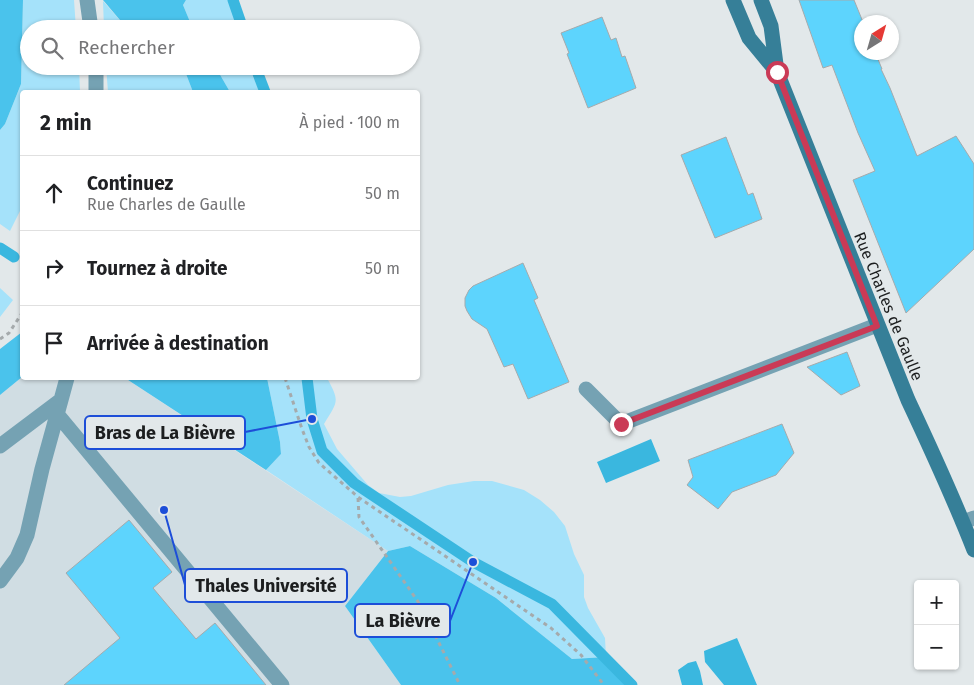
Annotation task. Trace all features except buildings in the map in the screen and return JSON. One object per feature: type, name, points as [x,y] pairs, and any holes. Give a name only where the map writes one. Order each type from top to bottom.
[{"type":"main road","name":"Rue Charles de Gaulle","points":[[733,0],[750,38],[777,72]]},
{"type":"main road","name":"Rue Charles de Gaulle","points":[[761,0],[771,26],[777,72],[908,400],[929,445],[969,520],[974,550]]},
{"type":"lane","points":[[87,0],[90,20]]},
{"type":"lane","points":[[96,75],[96,90]]},
{"type":"lane","points":[[586,389],[621,424],[877,326]]},
{"type":"lane","points":[[0,581],[17,558],[27,535],[66,380]]},
{"type":"lane","points":[[0,446],[59,407]]},
{"type":"lane","points":[[59,407],[282,685]]},
{"type":"path","points":[[0,339],[9,333],[20,316]]},
{"type":"path","points":[[286,380],[309,447],[320,463],[358,497],[551,628],[581,655],[604,685]]},
{"type":"path","points":[[358,497],[359,517],[419,603],[460,685]]},
{"type":"shaded area","points":[[0,0],[23,0],[23,20],[20,20],[21,84],[5,124],[0,130]]},
{"type":"shaded area","points":[[23,0],[74,0],[75,20],[23,20]]},
{"type":"shaded area","points":[[103,0],[186,0],[183,5],[189,20],[120,20]]},
{"type":"shaded area","points":[[186,0],[230,0],[235,20],[189,20],[183,5]]},
{"type":"shaded area","points":[[103,1],[120,20],[104,20]]},
{"type":"shaded area","points":[[21,75],[79,75],[80,90],[20,90],[20,211],[10,231],[0,224],[0,130],[5,124],[21,84]]},
{"type":"shaded area","points":[[107,75],[186,75],[192,90],[108,90]]},
{"type":"shaded area","points":[[186,75],[220,75],[229,90],[192,90]]},
{"type":"shaded area","points":[[220,75],[252,75],[259,90],[229,90]]},
{"type":"shaded area","points":[[0,288],[13,300],[0,317]]},
{"type":"shaded area","points":[[20,334],[20,379],[0,395],[0,349]]},
{"type":"shaded area","points":[[20,379],[128,380],[388,551],[345,606],[401,685],[0,685],[0,395]]},
{"type":"shaded area","points":[[128,380],[267,380],[281,454],[266,470]]},
{"type":"shaded area","points":[[267,380],[328,380],[336,401],[324,424],[337,449],[368,485],[379,493],[400,497],[411,496],[448,485],[474,481],[492,481],[524,490],[540,500],[554,512],[565,526],[574,554],[584,575],[584,597],[605,638],[606,657],[572,659],[496,598],[410,546],[388,551],[266,470],[281,454]]},
{"type":"shaded area","points":[[651,439],[660,461],[606,483],[597,462]]},
{"type":"shaded area","points":[[410,546],[496,598],[572,659],[606,657],[629,685],[401,685],[345,606],[388,551]]},
{"type":"shaded area","points":[[737,638],[757,685],[724,685],[705,662],[704,651]]},
{"type":"shaded area","points":[[696,661],[703,685],[682,685],[678,670],[688,663]]},
{"type":"waterway","points":[[233,0],[240,20]]},
{"type":"waterway","points":[[258,75],[264,90]]},
{"type":"waterway","points":[[0,248],[14,257]]},
{"type":"waterway","points":[[307,380],[312,419],[322,451],[354,483],[473,562],[552,604],[632,685]]},
{"type":"place","name":"Bras de La Bièvre","points":[[312,419]]},
{"type":"place","name":"Thales Université","points":[[164,510]]},
{"type":"place","name":"La Bièvre","points":[[473,562]]},
{"type":"route","points":[[621,424],[877,326],[777,72]]}]
